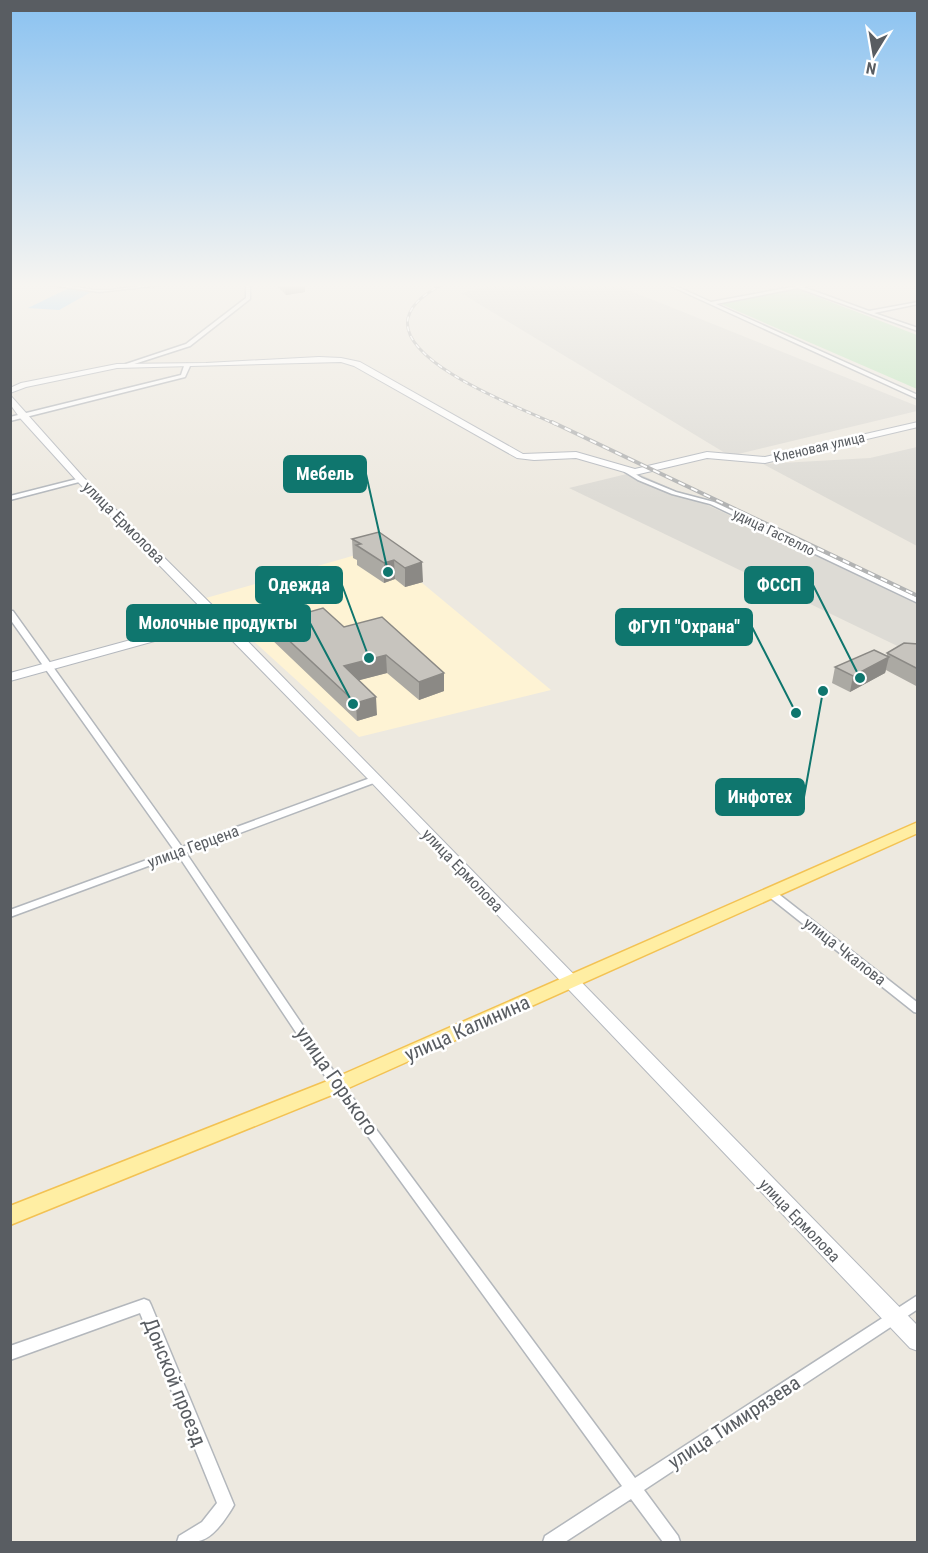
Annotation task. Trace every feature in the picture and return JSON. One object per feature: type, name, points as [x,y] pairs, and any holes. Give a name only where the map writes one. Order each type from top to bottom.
[{"type":"main road","name":"улица Калинина","points":[[10,1216],[337,1085],[772,894],[918,827]]},
{"type":"street","points":[[11,391],[126,365],[156,355]]},
{"type":"street","points":[[826,355],[918,398]]},
{"type":"street","points":[[126,365],[187,366],[319,359],[350,362],[520,456],[544,459],[578,455],[627,471]]},
{"type":"street","points":[[17,417],[183,376],[187,366]]},
{"type":"street","name":"улица Ермолова","points":[[11,391],[17,417],[220,619],[918,1341]]},
{"type":"street","name":"Кленовая улица","points":[[627,471],[651,470],[717,454],[765,460],[918,424]]},
{"type":"street","name":"удица Гастелло","points":[[627,471],[674,493],[712,503],[918,601]]},
{"type":"street","points":[[10,498],[81,480]]},
{"type":"street","name":"улица Горького","points":[[10,613],[180,851],[337,1085],[672,1542]]},
{"type":"street","points":[[10,677],[220,619]]},
{"type":"street","name":"улица Герцена","points":[[10,914],[376,779]]},
{"type":"street","name":"улица Чкалова","points":[[772,894],[918,1009]]},
{"type":"street","name":"улица Тимирязева","points":[[551,1542],[918,1301]]},
{"type":"street","name":"Донской проезд","points":[[10,1353],[144,1305],[226,1505],[208,1528],[185,1542]]},
{"type":"shaded area","points":[[564,355],[791,355],[917,406],[917,411],[730,456]]},
{"type":"shaded area","points":[[917,447],[917,546],[763,464],[870,458]]},
{"type":"shaded area","points":[[635,472],[917,601],[917,654],[569,488]]},
{"type":"shaded area","points":[[380,548],[551,690],[359,737],[206,598]]},
{"type":"green space","points":[[840,355],[917,355],[917,389]]},
{"type":"building","points":[[379,532],[422,562],[405,568],[394,560],[384,563],[356,545],[361,544],[352,539]]},
{"type":"building","points":[[323,608],[344,627],[382,617],[444,673],[419,682],[386,655],[344,666],[376,697],[356,703],[267,620],[288,614],[292,617]]},
{"type":"building","points":[[904,643],[918,644],[918,669],[887,653]]},
{"type":"building","points":[[874,650],[889,657],[853,676],[835,667]]},
{"type":"railway","points":[[428,355],[442,367],[492,396],[555,424]]},
{"type":"railway","points":[[552,422],[918,596]]},
{"type":"place","name":"Мебель","points":[[388,572]]},
{"type":"place","name":"Одежда","points":[[369,658]]},
{"type":"place","name":"ФССП","points":[[860,678]]},
{"type":"place","name":"Инфотех","points":[[823,691]]},
{"type":"place","name":"Молочные продукты","points":[[353,704]]},
{"type":"place","name":"ФГУП \"Охрана\"","points":[[796,713]]}]
